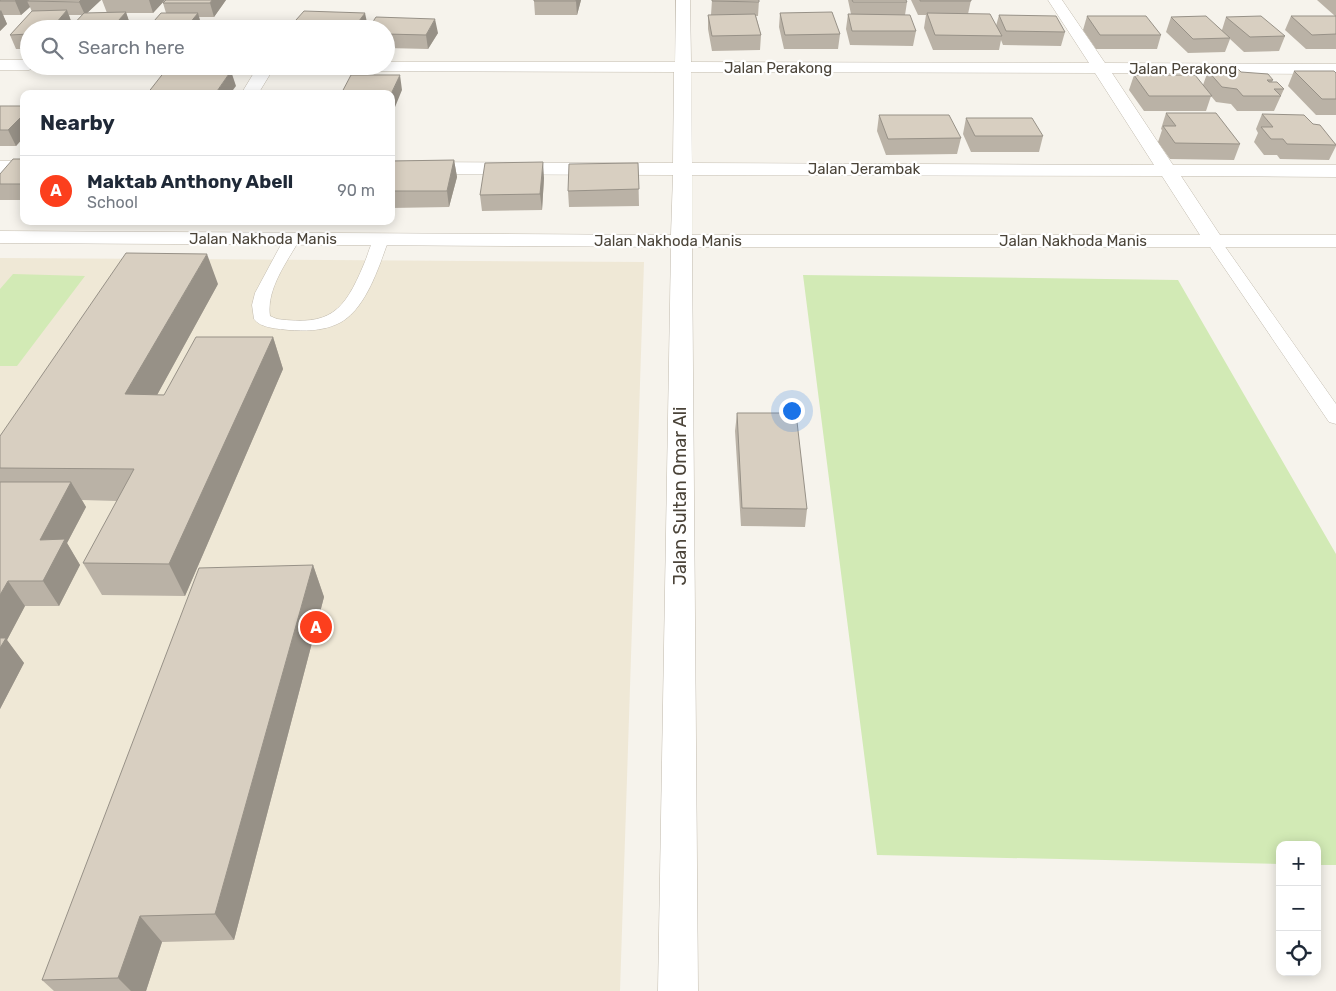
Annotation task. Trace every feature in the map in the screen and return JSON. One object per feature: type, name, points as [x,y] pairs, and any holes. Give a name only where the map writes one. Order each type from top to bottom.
[{"type":"street","name":"Jalan Sultan Omar Ali","points":[[678,991],[683,0]]},
{"type":"street","points":[[1055,0],[1214,241]]},
{"type":"street","points":[[0,65],[20,65]]},
{"type":"street","name":"Jalan Perakong","points":[[395,66],[1336,69]]},
{"type":"street","points":[[251,90],[261,75]]},
{"type":"street","points":[[0,167],[20,167]]},
{"type":"street","name":"Jalan Jerambak","points":[[395,168],[1336,171]]},
{"type":"street","points":[[139,263],[160,230]]},
{"type":"street","name":"Jalan Nakhoda Manis","points":[[0,237],[160,230],[292,239],[1336,241]]},
{"type":"lane","points":[[292,239],[263,293],[260,305],[262,319],[272,323],[318,324],[332,321],[339,316],[360,292],[381,239]]},
{"type":"lane","points":[[1214,241],[1336,418]]},
{"type":"shaded area","points":[[0,258],[644,262],[620,991],[0,991]]},
{"type":"green space","points":[[13,274],[85,276],[17,366],[0,366],[0,289]]},
{"type":"green space","points":[[803,275],[1178,280],[1336,554],[1336,865],[1321,865],[1321,841],[1276,841],[1276,864],[877,855]]},
{"type":"building","points":[[81,0],[79,2],[27,1]]},
{"type":"building","points":[[166,0],[212,0],[210,3],[163,3]]},
{"type":"building","points":[[576,0],[576,1],[534,1]]},
{"type":"building","points":[[759,0],[759,2],[712,1]]},
{"type":"building","points":[[852,0],[906,0],[907,2],[853,2]]},
{"type":"building","points":[[971,0],[971,1],[920,1]]},
{"type":"building","points":[[67,10],[59,20],[24,20],[32,11]]},
{"type":"building","points":[[304,11],[365,13],[360,20],[296,20]]},
{"type":"building","points":[[126,12],[119,20],[77,20],[84,13]]},
{"type":"building","points":[[832,12],[840,34],[785,35],[780,13]]},
{"type":"building","points":[[161,13],[198,13],[192,20],[155,20]]},
{"type":"building","points":[[927,13],[990,14],[1002,36],[935,35]]},
{"type":"building","points":[[755,14],[761,35],[712,36],[708,15]]},
{"type":"building","points":[[848,14],[910,15],[916,31],[852,31]]},
{"type":"building","points":[[999,15],[1056,16],[1065,32],[1006,31]]},
{"type":"building","points":[[1087,16],[1146,16],[1161,35],[1100,35]]},
{"type":"building","points":[[1206,16],[1230,38],[1193,39],[1171,17]]},
{"type":"building","points":[[1261,16],[1285,36],[1250,37],[1226,17]]},
{"type":"building","points":[[1291,16],[1336,16],[1336,34],[1312,35]]},
{"type":"building","points":[[376,17],[435,19],[426,35],[395,34],[395,20],[374,20]]},
{"type":"building","points":[[20,24],[20,34],[10,35]]},
{"type":"building","points":[[1212,69],[1238,69],[1241,72],[1268,74],[1273,80],[1267,80],[1269,82],[1277,82],[1284,89],[1274,89],[1281,96],[1243,96],[1237,89],[1222,87],[1208,71],[1214,71]]},
{"type":"building","points":[[1294,71],[1334,71],[1336,73],[1336,99],[1322,99]]},
{"type":"building","points":[[162,75],[228,75],[218,90],[150,90]]},
{"type":"building","points":[[351,75],[400,75],[393,90],[343,90]]},
{"type":"building","points":[[1134,75],[1195,75],[1212,96],[1149,96]]},
{"type":"building","points":[[0,106],[20,106],[20,118],[8,130],[0,130]]},
{"type":"building","points":[[1166,113],[1216,113],[1240,144],[1175,143],[1163,126],[1176,126]]},
{"type":"building","points":[[1262,114],[1304,115],[1313,124],[1320,125],[1336,145],[1287,144],[1283,139],[1271,139],[1261,127],[1273,127]]},
{"type":"building","points":[[879,115],[949,115],[961,138],[888,139]]},
{"type":"building","points":[[966,118],[1032,118],[1043,136],[975,136]]},
{"type":"building","points":[[13,159],[20,159],[20,184],[0,184],[0,174]]},
{"type":"building","points":[[454,160],[447,191],[395,191],[395,161]]},
{"type":"building","points":[[543,162],[540,194],[480,195],[485,163]]},
{"type":"building","points":[[638,163],[639,189],[568,191],[569,164]]},
{"type":"building","points":[[126,253],[207,254],[125,394],[164,395],[196,337],[273,337],[169,564],[83,563],[134,469],[0,468],[0,436]]},
{"type":"building","points":[[737,413],[796,413],[807,509],[742,508]]},
{"type":"building","points":[[0,482],[71,482],[40,540],[65,539],[43,581],[8,581],[0,595]]},
{"type":"building","points":[[313,565],[215,914],[140,916],[118,978],[42,980],[199,568]]},
{"type":"building","points":[[0,638],[6,638],[0,648]]},
{"type":"place","name":"Maktab Anthony Abell","points":[[316,627]]}]
